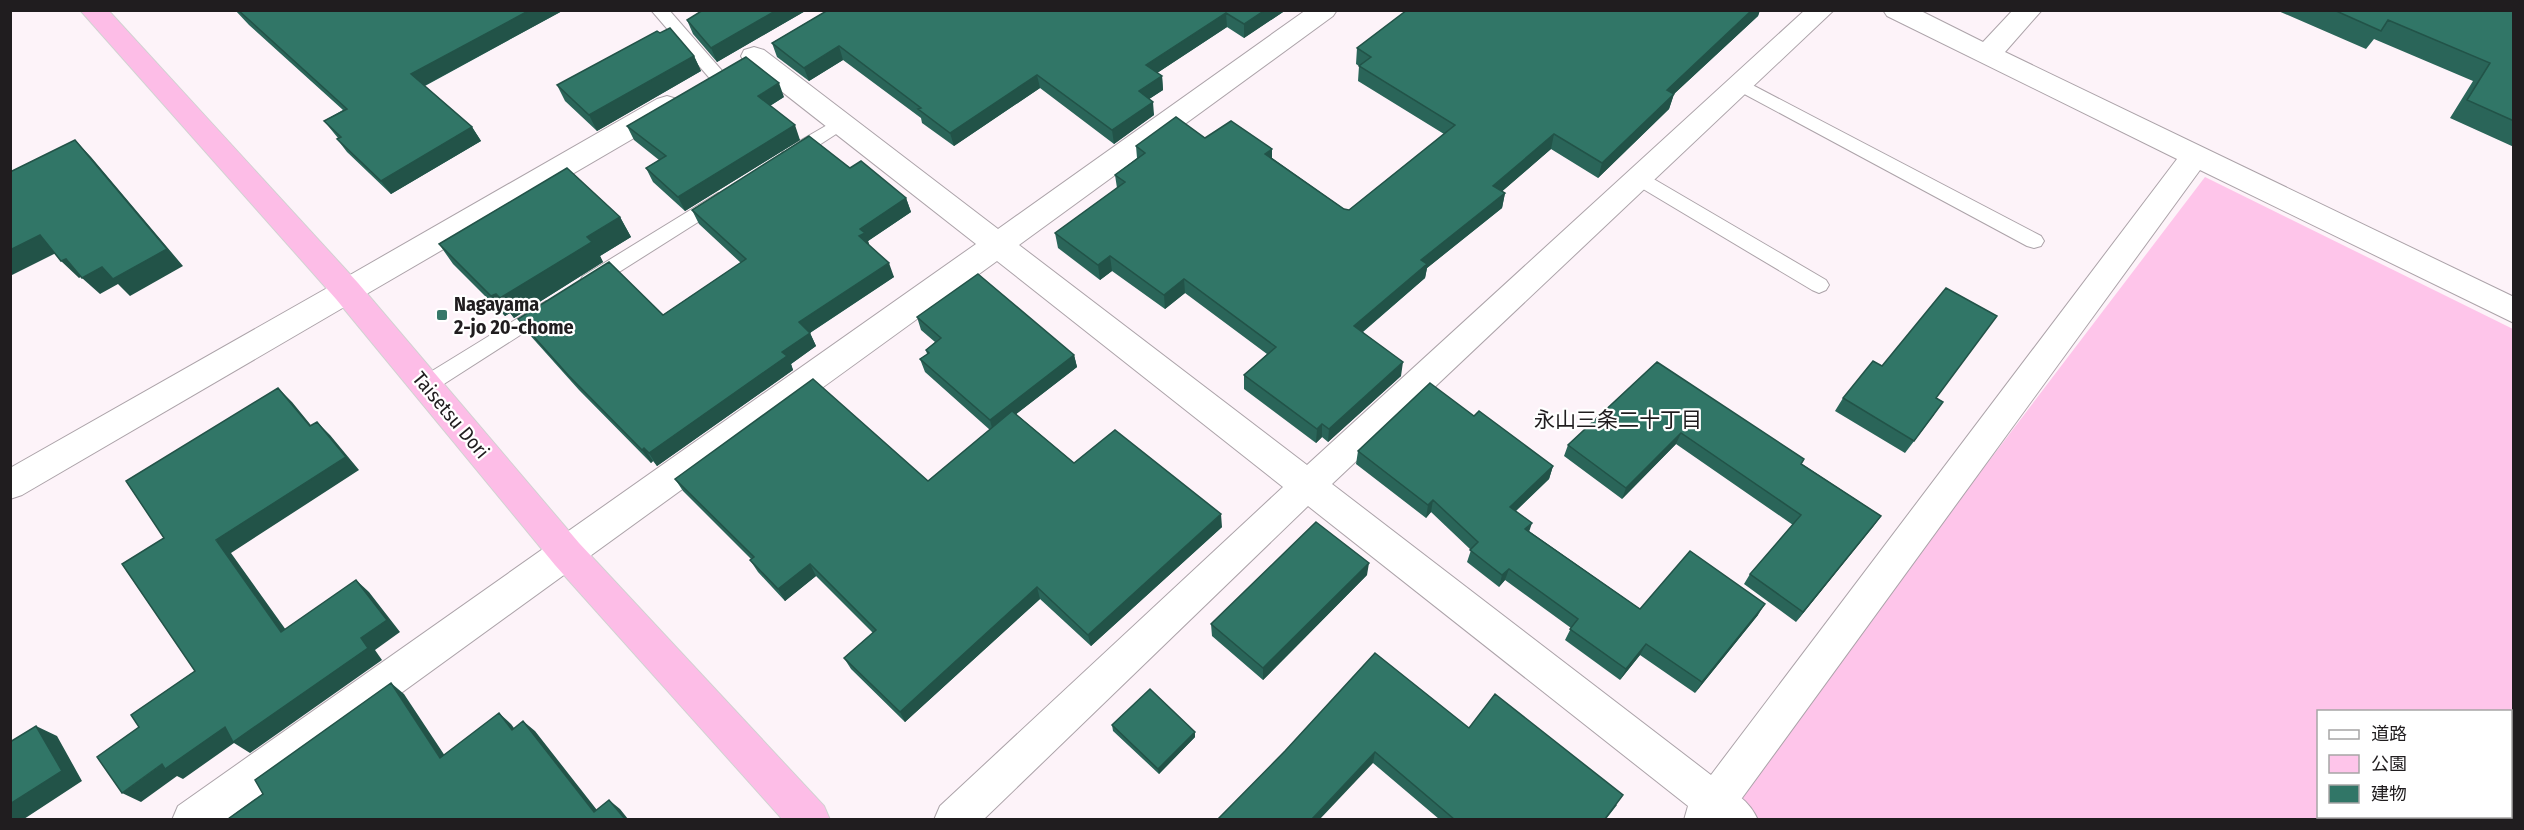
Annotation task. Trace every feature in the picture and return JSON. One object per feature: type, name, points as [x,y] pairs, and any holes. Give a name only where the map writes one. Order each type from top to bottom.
[{"type":"highway","name":"Taisetsu Dori","points":[[93,10],[347,291],[567,554],[810,819]]},
{"type":"street","points":[[192,819],[567,554],[1324,10]]},
{"type":"street","points":[[954,819],[1308,485],[1821,10]]},
{"type":"street","points":[[1896,10],[2514,312]]},
{"type":"street","points":[[1986,55],[2029,10]]},
{"type":"street","points":[[10,485],[764,50],[841,123],[1308,485],[1718,814],[2194,157]]},
{"type":"lane","points":[[659,10],[701,87]]},
{"type":"lane","points":[[1741,85],[2034,242]]},
{"type":"lane","points":[[770,168],[841,123]]},
{"type":"lane","points":[[1640,178],[1819,285]]},
{"type":"lane","points":[[577,289],[729,193]]},
{"type":"lane","points":[[426,385],[557,302]]},
{"type":"green space","points":[[2205,177],[2513,329],[2513,819],[1754,820],[1730,801]]},
{"type":"building","points":[[238,10],[530,10],[411,74],[472,127],[381,181],[337,139],[341,137],[324,121],[347,109]]},
{"type":"building","points":[[703,10],[777,10],[711,48],[687,20]]},
{"type":"building","points":[[828,10],[1265,10],[1244,24],[1226,13],[1146,65],[1162,76],[1139,91],[1153,102],[1112,130],[1037,75],[950,133],[839,46],[804,68],[772,43]]},
{"type":"building","points":[[1407,10],[1752,10],[1667,90],[1674,94],[1602,163],[1554,134],[1493,186],[1505,193],[1421,260],[1427,264],[1354,326],[1403,362],[1329,429],[1322,424],[1317,429],[1244,375],[1276,347],[1184,279],[1164,295],[1110,256],[1098,265],[1055,233],[1125,182],[1115,175],[1145,153],[1136,146],[1176,117],[1205,138],[1231,121],[1272,149],[1265,154],[1344,209],[1349,210],[1455,125],[1359,66],[1371,57],[1357,48]]},
{"type":"building","points":[[2334,10],[2514,10],[2514,121],[2467,100],[2490,63],[2388,20],[2381,31]]},
{"type":"building","points":[[670,28],[694,56],[589,115],[557,85],[657,31],[660,33]]},
{"type":"building","points":[[746,57],[779,83],[758,96],[795,125],[678,197],[646,168],[666,156],[627,126]]},
{"type":"building","points":[[809,136],[850,168],[861,161],[906,198],[860,229],[865,233],[859,236],[889,263],[799,322],[810,333],[782,352],[787,356],[649,453],[644,448],[642,450],[569,376],[518,319],[609,262],[663,315],[746,259],[692,210]]},
{"type":"building","points":[[75,140],[167,249],[113,279],[102,267],[82,278],[66,259],[61,261],[40,235],[10,250],[10,172]]},
{"type":"building","points":[[567,168],[620,217],[587,237],[592,242],[500,298],[496,294],[491,296],[439,244]]},
{"type":"building","points":[[978,274],[1074,355],[990,420],[920,359],[929,353],[926,350],[941,338],[917,317]]},
{"type":"building","points":[[1946,288],[1997,316],[1936,398],[1943,402],[1914,441],[1843,398],[1873,361],[1882,366]]},
{"type":"building","points":[[1657,362],[1804,459],[1801,464],[1881,516],[1803,612],[1750,574],[1801,515],[1681,433],[1626,488],[1568,445]]},
{"type":"building","points":[[813,379],[928,481],[1012,411],[1074,463],[1115,430],[1221,514],[1088,635],[1037,587],[900,712],[844,658],[876,630],[810,564],[778,589],[750,560],[754,557],[675,479]]},
{"type":"building","points":[[1430,383],[1474,416],[1479,411],[1553,466],[1510,507],[1532,523],[1525,529],[1640,609],[1690,551],[1765,604],[1702,682],[1646,644],[1626,669],[1570,629],[1578,619],[1509,569],[1502,575],[1470,550],[1478,542],[1433,500],[1428,505],[1358,451]]},
{"type":"building","points":[[278,388],[310,426],[317,422],[346,457],[216,540],[281,632],[356,580],[387,620],[361,638],[368,648],[233,742],[225,727],[165,769],[162,764],[122,793],[97,757],[139,727],[131,715],[195,671],[122,564],[164,538],[126,481]]},
{"type":"building","points":[[1316,522],[1369,563],[1263,668],[1211,624]]},
{"type":"building","points":[[1375,653],[1469,728],[1495,694],[1623,795],[1605,819],[1454,819],[1375,752],[1312,819],[1218,819],[1285,751]]},
{"type":"building","points":[[391,683],[440,758],[499,713],[512,730],[523,721],[594,812],[609,800],[625,819],[228,819],[263,794],[255,780]]},
{"type":"building","points":[[1150,689],[1195,732],[1158,769],[1112,725]]},
{"type":"building","points":[[36,726],[62,771],[10,804],[10,742]]},
{"type":"place","name":"Nagayama 2-jo 20-chome","points":[[442,315]]},
{"type":"district","name":"永山三条二十丁目","points":[[1618,420]]}]
